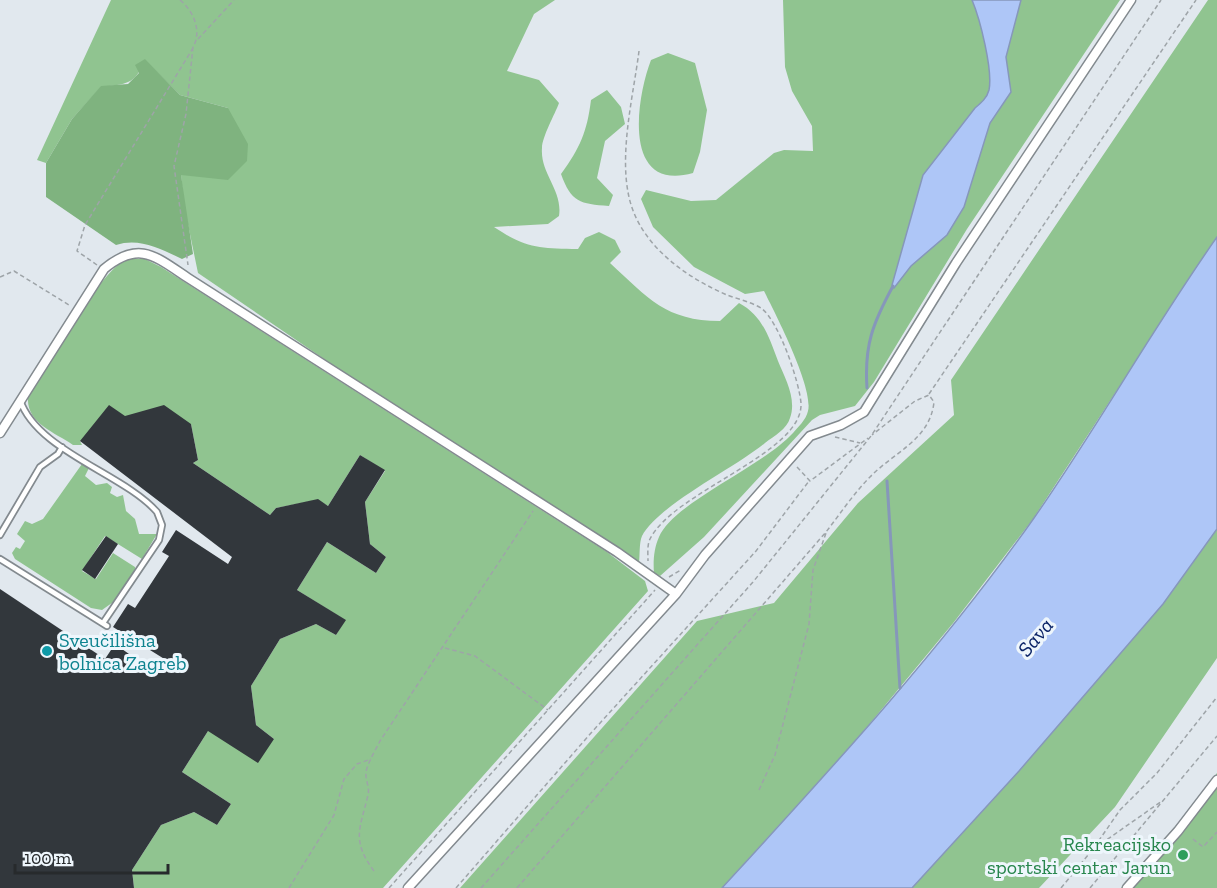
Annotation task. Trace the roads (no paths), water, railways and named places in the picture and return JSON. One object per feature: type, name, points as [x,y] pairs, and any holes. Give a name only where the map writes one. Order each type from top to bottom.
[{"type":"street","points":[[408,888],[676,594],[705,555],[810,436],[864,412],[956,262],[1131,0]]},
{"type":"street","points":[[0,433],[104,270],[117,258],[131,252],[163,261],[539,502],[676,594]]},
{"type":"street","points":[[1127,888],[1178,831],[1217,780]]},
{"type":"lane","points":[[0,559],[105,625],[152,553],[159,540],[162,525],[152,506],[62,447],[28,418],[20,400]]},
{"type":"lane","points":[[0,535],[40,467],[58,454],[62,447]]},
{"type":"water","points":[[972,0],[1021,0],[1006,57],[1011,92],[990,123],[964,207],[947,235],[911,266],[894,288],[892,285],[923,175],[982,102],[989,90],[987,58],[979,19]]},
{"type":"water","name":"Sava","points":[[1217,237],[1217,529],[1163,604],[1019,771],[912,888],[722,888],[884,708],[998,567],[1058,483],[1170,306]]},
{"type":"waterway","points":[[867,388],[867,359],[871,335],[893,286]]},
{"type":"waterway","points":[[887,481],[900,688]]},
{"type":"place","name":"Sveučilišna bolnica Zagreb","points":[[47,651]]},
{"type":"place","name":"Rekreacijsko sportski centar Jarun","points":[[1183,855]]}]
